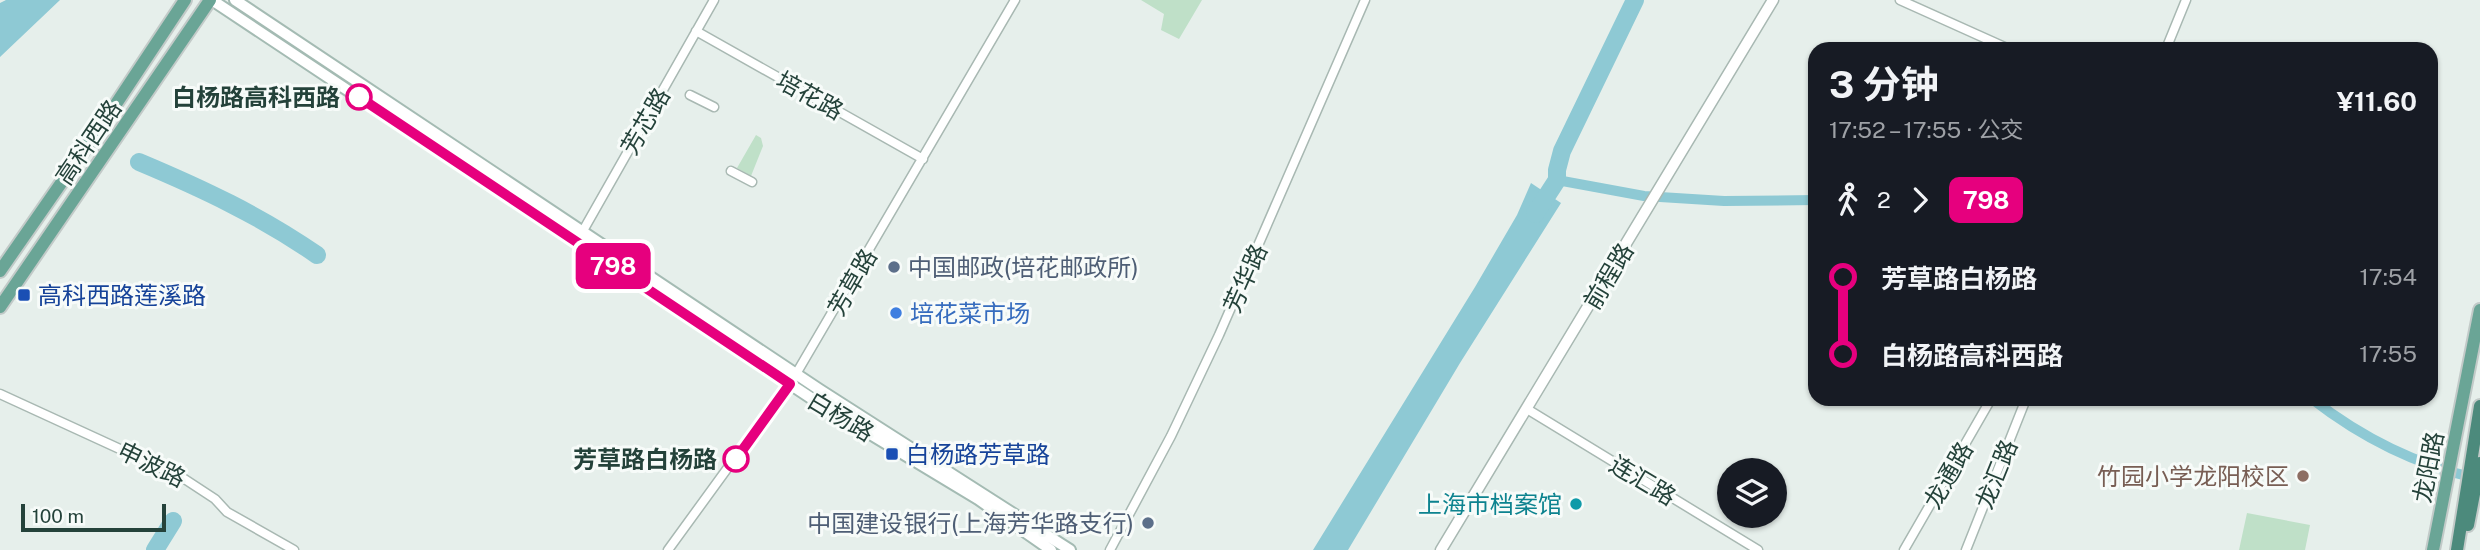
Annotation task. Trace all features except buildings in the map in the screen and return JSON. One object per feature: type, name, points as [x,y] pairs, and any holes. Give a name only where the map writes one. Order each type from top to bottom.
[{"type":"highway","points":[[2457,550],[2476,458],[2480,406]]},
{"type":"highway","points":[[2463,550],[2469,497]]},
{"type":"main road","name":"高科西路","points":[[0,271],[185,0]]},
{"type":"main road","name":"高科西路","points":[[0,307],[211,0]]},
{"type":"main road","name":"白杨路","points":[[211,0],[580,236]]},
{"type":"main road","name":"白杨路","points":[[235,0],[580,236],[1051,550]]},
{"type":"main road","name":"龙阳路","points":[[2433,550],[2480,310]]},
{"type":"main road","name":"白杨路","points":[[793,379],[1070,550]]},
{"type":"street","name":"芳芯路","points":[[580,236],[714,0]]},
{"type":"street","name":"芳草路","points":[[668,550],[793,379],[1015,0]]},
{"type":"street","name":"芳华路","points":[[1110,550],[1171,436],[1219,335],[1365,0]]},
{"type":"street","name":"前程路","points":[[1441,550],[1773,0]]},
{"type":"street","points":[[1900,0],[1993,42]]},
{"type":"street","points":[[2169,42],[2186,0]]},
{"type":"street","name":"培花路","points":[[696,31],[923,159]]},
{"type":"street","points":[[690,94],[713,107]]},
{"type":"street","points":[[731,171],[752,182]]},
{"type":"street","name":"申波路","points":[[0,394],[183,478],[215,499],[227,512],[294,550]]},
{"type":"street","name":"龙通路","points":[[1904,550],[1987,406]]},
{"type":"street","name":"龙汇路","points":[[1966,550],[2023,406]]},
{"type":"street","name":"连汇路","points":[[1527,409],[1758,550]]},
{"type":"green space","points":[[1141,0],[1202,0],[1179,39],[1161,30],[1164,14]]},
{"type":"green space","points":[[756,135],[761,138],[763,146],[751,176],[737,168]]},
{"type":"green space","points":[[2247,513],[2310,525],[2305,550],[2239,550]]},
{"type":"water","points":[[6,0],[60,0],[0,57],[0,3]]},
{"type":"water","points":[[1531,183],[1561,203],[1460,363],[1348,550],[1313,550],[1475,287],[1517,215]]},
{"type":"waterway","points":[[1535,214],[1557,180],[1562,151],[1635,0]]},
{"type":"waterway","points":[[139,162],[230,204],[317,255]]},
{"type":"waterway","points":[[1557,180],[1644,196],[1724,201],[1808,200]]},
{"type":"waterway","points":[[2322,406],[2389,448],[2430,465],[2475,478]]},
{"type":"waterway","points":[[155,550],[173,521]]},
{"type":"bus line","name":"798","points":[[359,97],[790,384],[736,459]]},
{"type":"place","name":"白杨路高科西路","points":[[359,97]]},
{"type":"place","name":"中国邮政(培花邮政所)","points":[[894,267]]},
{"type":"place","name":"高科西路莲溪路","points":[[24,295]]},
{"type":"place","name":"培花菜市场","points":[[896,313]]},
{"type":"place","name":"白杨路芳草路","points":[[892,454]]},
{"type":"place","name":"芳草路白杨路","points":[[736,459]]},
{"type":"place","name":"竹园小学龙阳校区","points":[[2303,476]]},
{"type":"place","name":"上海市档案馆","points":[[1576,504]]},
{"type":"place","name":"中国建设银行(上海芳华路支行)","points":[[1148,523]]}]
